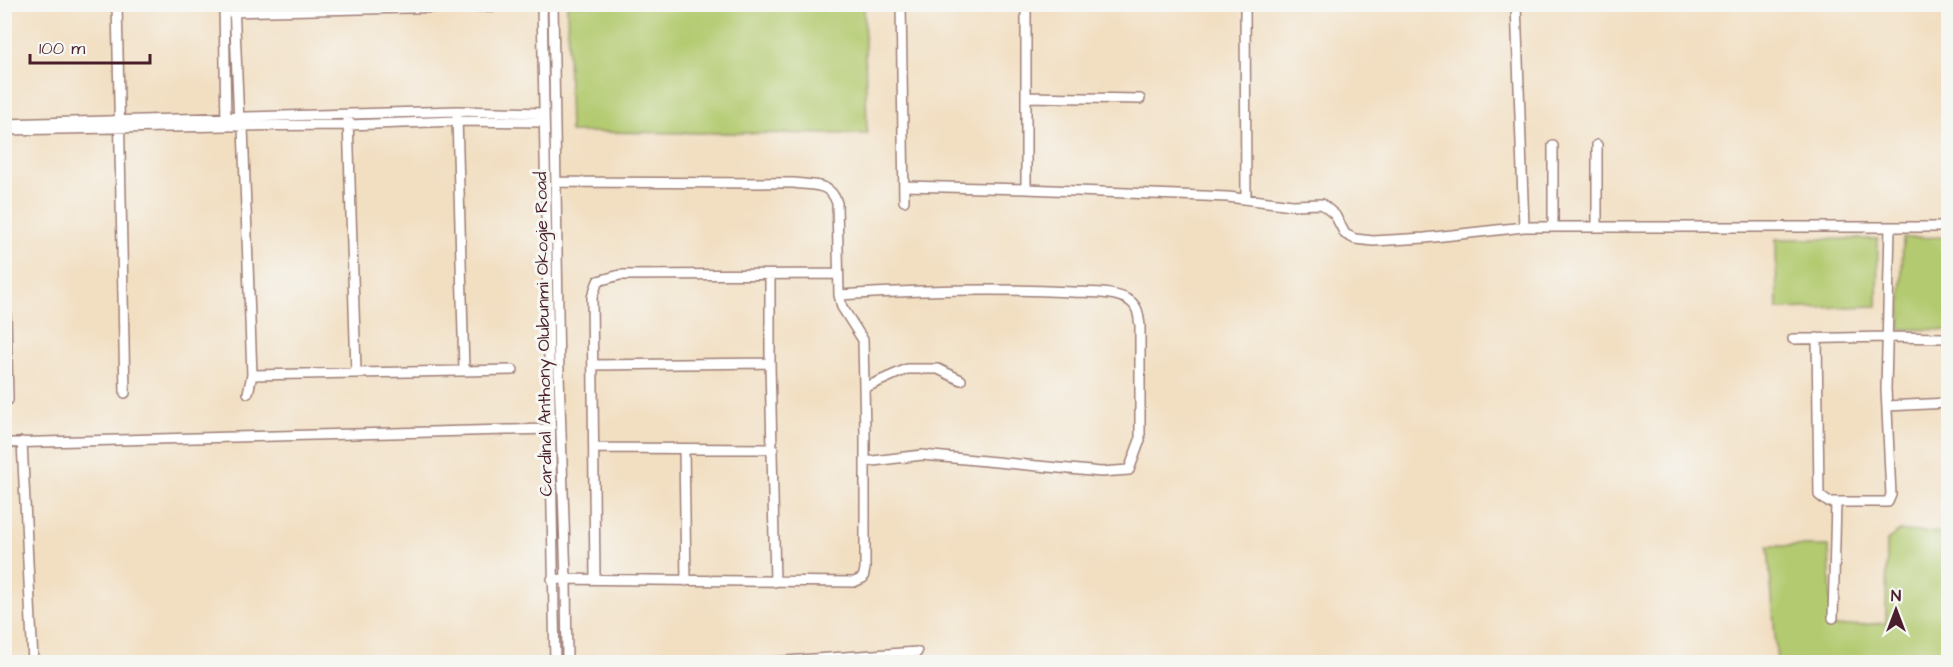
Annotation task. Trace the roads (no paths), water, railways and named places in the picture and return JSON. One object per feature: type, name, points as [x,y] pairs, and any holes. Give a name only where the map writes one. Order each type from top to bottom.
[{"type":"street","points":[[117,4],[125,393]]},
{"type":"street","name":"Cardinal Anthony Olubunmi Okogie Road","points":[[542,4],[555,663]]},
{"type":"street","name":"Cardinal Anthony Olubunmi Okogie Road","points":[[553,4],[559,374],[567,663]]},
{"type":"street","points":[[901,4],[904,201]]},
{"type":"street","points":[[1026,4],[1026,189]]},
{"type":"street","points":[[1245,4],[1246,198]]},
{"type":"street","points":[[1516,4],[1524,227]]},
{"type":"street","points":[[226,122],[224,8],[499,6]]},
{"type":"street","points":[[234,8],[252,375],[248,393]]},
{"type":"street","points":[[542,55],[553,54]]},
{"type":"street","points":[[1026,97],[1140,99]]},
{"type":"street","points":[[240,123],[348,114],[543,117]]},
{"type":"street","points":[[348,114],[356,372]]},
{"type":"street","points":[[4,124],[226,122],[348,125],[457,116]]},
{"type":"street","points":[[457,116],[464,370]]},
{"type":"street","points":[[4,130],[118,124]]},
{"type":"street","points":[[1596,145],[1597,227]]},
{"type":"street","points":[[1553,146],[1553,227]]},
{"type":"street","points":[[552,579],[854,582],[862,578],[865,569],[863,340],[842,307],[839,295],[837,203],[833,192],[826,187],[795,183],[556,182]]},
{"type":"street","points":[[904,186],[1246,198],[1292,205],[1322,204],[1335,215],[1345,234],[1364,241],[1425,238],[1524,227],[1948,227]]},
{"type":"street","points":[[1817,338],[1819,495],[1828,502],[1888,502],[1890,499],[1887,337],[1890,227]]},
{"type":"street","points":[[4,230],[8,400]]},
{"type":"street","points":[[595,579],[592,297],[598,281],[620,275],[838,274]]},
{"type":"street","points":[[770,275],[775,582]]},
{"type":"street","points":[[839,295],[921,290],[1038,290],[1115,295],[1129,301],[1138,309],[1140,440],[1129,470],[1101,472],[922,455],[865,462]]},
{"type":"street","points":[[1793,339],[1944,338]]},
{"type":"street","points":[[593,365],[770,363]]},
{"type":"street","points":[[864,388],[907,369],[938,369],[961,380]]},
{"type":"street","points":[[252,375],[513,370]]},
{"type":"street","points":[[1887,406],[1948,403]]},
{"type":"street","points":[[4,443],[550,429]]},
{"type":"street","points":[[22,442],[33,663]]},
{"type":"street","points":[[594,448],[773,449]]},
{"type":"street","points":[[684,449],[686,581]]},
{"type":"street","points":[[1833,618],[1836,502]]},
{"type":"street","points":[[771,663],[917,652]]}]
